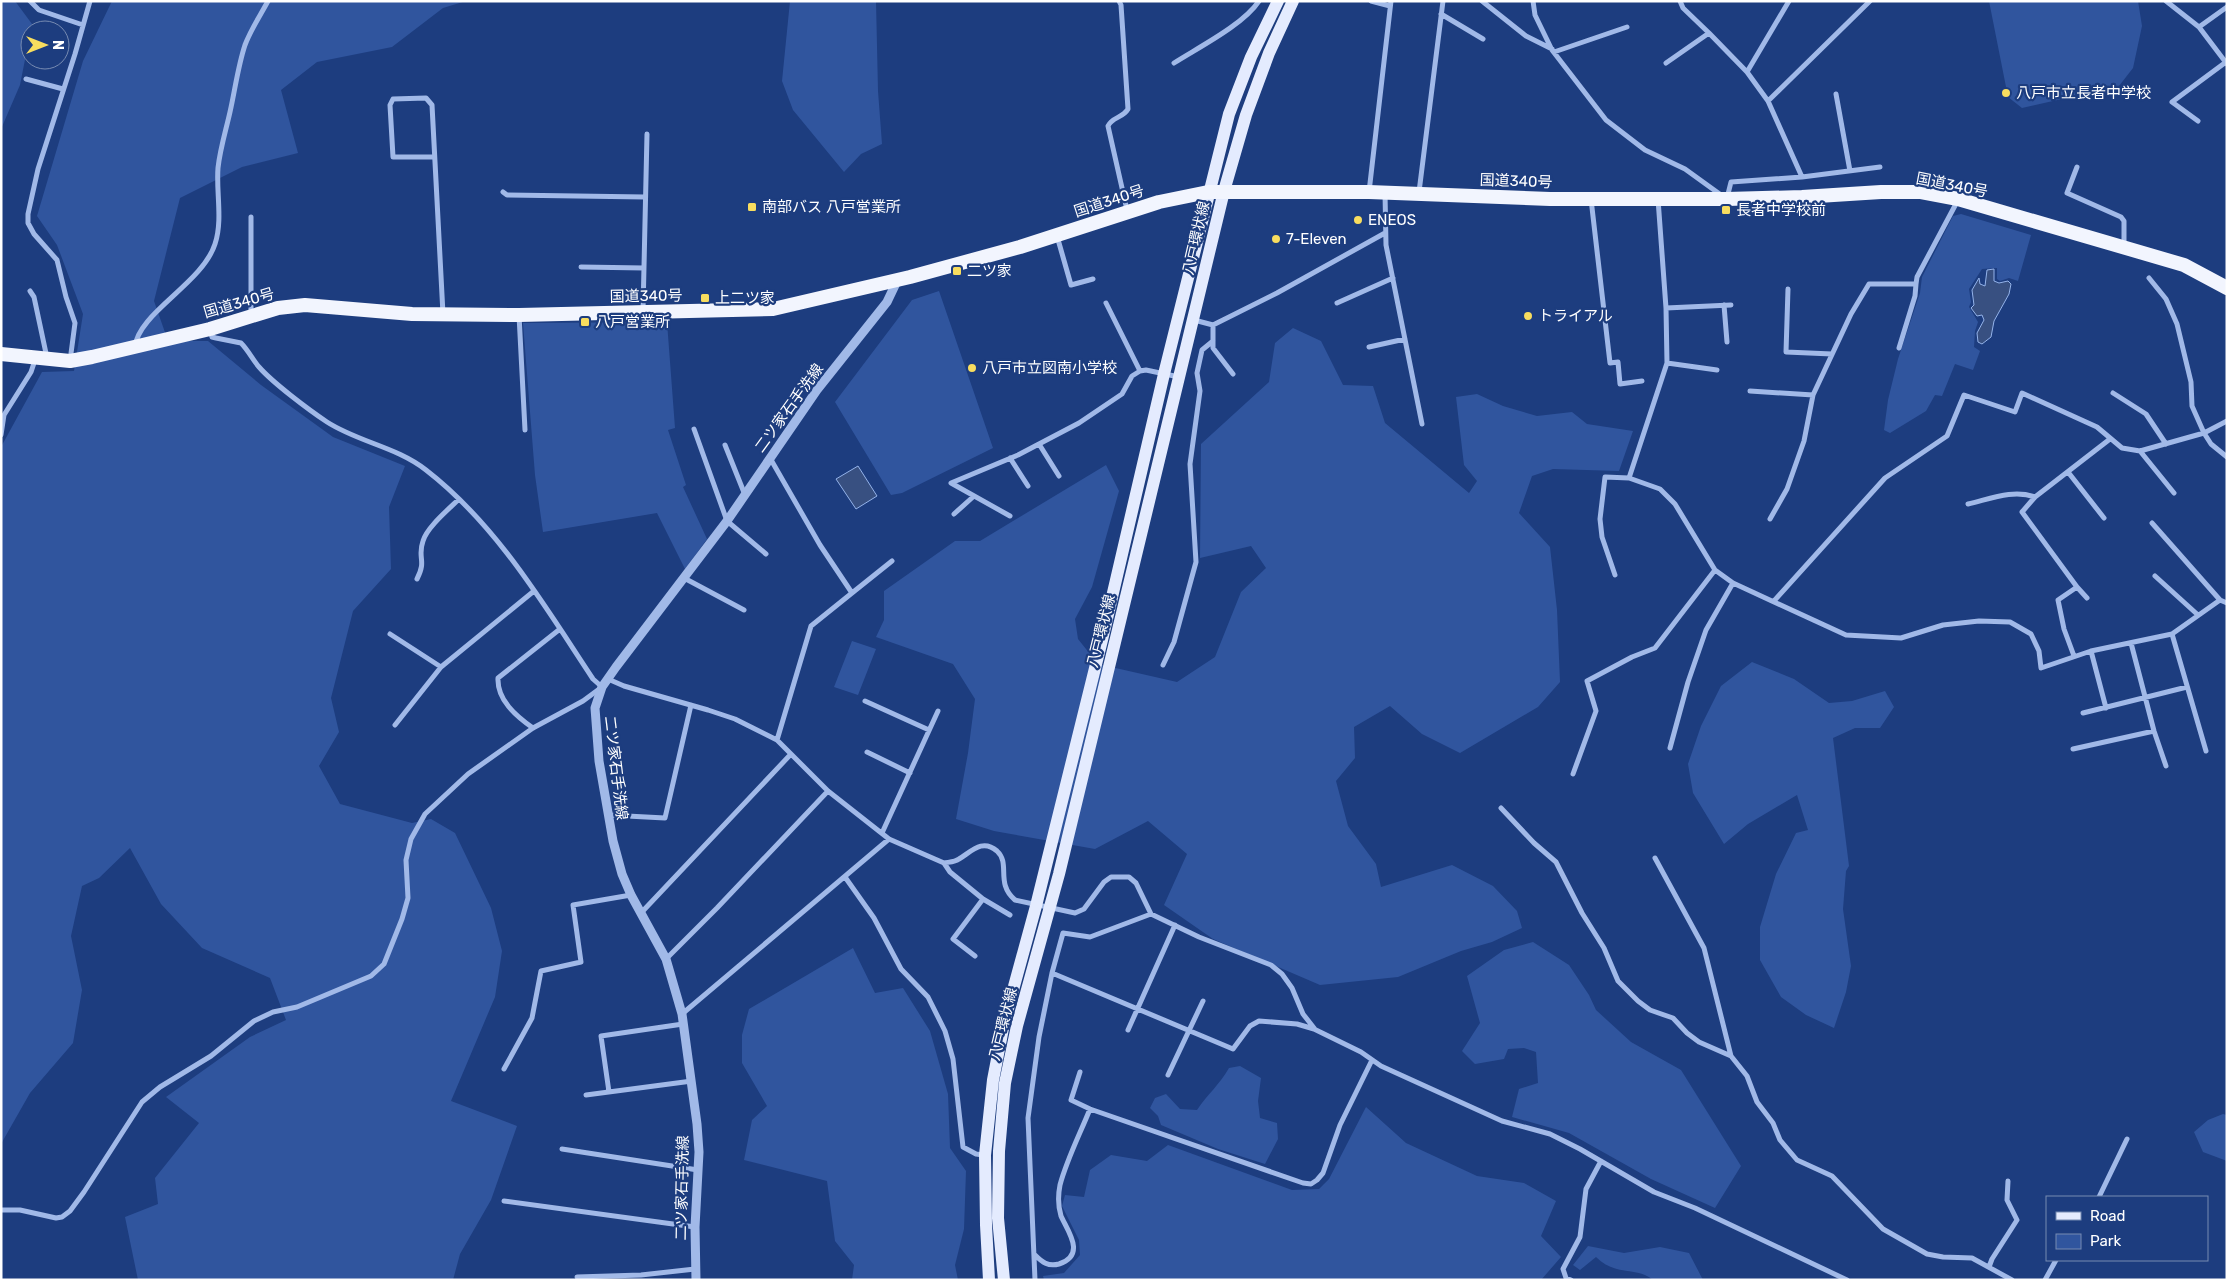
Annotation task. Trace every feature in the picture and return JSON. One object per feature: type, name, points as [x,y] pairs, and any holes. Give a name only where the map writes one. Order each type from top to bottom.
[{"type":"highway","name":"国道340号","points":[[1,354],[70,361],[134,348],[210,329],[278,308],[305,305],[412,314],[643,313],[772,309],[897,281],[1020,247],[1159,202],[1208,192],[1385,192],[1591,199],[1727,199],[1921,192],[1958,199],[2184,265],[2227,288]]},
{"type":"main road","name":"八戸環状線","points":[[990,1280],[986,1225],[985,1155],[993,1080],[1004,1023],[1045,872],[1102,640],[1208,192],[1229,114],[1251,57],[1278,1]]},
{"type":"main road","name":"八戸環状線","points":[[1004,1280],[998,1218],[998,1189],[999,1151],[1005,1083],[1018,1026],[1059,874],[1224,192],[1246,115],[1269,53],[1293,1]]},
{"type":"street","points":[[30,1],[39,10],[60,19],[83,25]]},
{"type":"street","points":[[70,361],[76,323],[66,297],[57,260],[34,234],[28,223],[28,214],[38,170],[76,54],[90,1]]},
{"type":"street","points":[[134,348],[136,337],[144,324],[200,270],[215,244],[218,232],[218,168],[222,145],[245,47],[252,29],[268,1]]},
{"type":"street","points":[[1119,1],[1121,5],[1128,109],[1125,114],[1110,122],[1108,126],[1128,212]]},
{"type":"street","points":[[1174,63],[1242,19],[1253,10],[1259,1]]},
{"type":"street","points":[[1369,192],[1391,4],[1371,1]]},
{"type":"street","points":[[1419,193],[1443,1]]},
{"type":"street","points":[[1482,1],[1526,36],[1553,51],[1627,27]]},
{"type":"street","points":[[1534,1],[1535,15],[1553,51],[1606,120],[1645,150],[1685,169],[1727,199],[1730,182],[1802,177],[1880,167]]},
{"type":"street","points":[[1680,1],[1683,8],[1747,72],[1768,101],[1802,177]]},
{"type":"street","points":[[1747,72],[1789,1]]},
{"type":"street","points":[[1768,101],[1870,1]]},
{"type":"street","points":[[2166,1],[2199,27],[2226,63],[2172,102],[2198,121]]},
{"type":"street","points":[[2199,27],[2227,7]]},
{"type":"street","points":[[1441,14],[1483,39]]},
{"type":"street","points":[[1666,63],[1709,33]]},
{"type":"street","points":[[26,79],[63,89]]},
{"type":"street","points":[[1836,94],[1850,171]]},
{"type":"street","points":[[434,156],[392,157],[390,105],[393,99],[426,98],[431,102],[443,314]]},
{"type":"street","points":[[643,313],[647,134]]},
{"type":"street","points":[[2077,167],[2067,192],[2121,217],[2124,220],[2125,241],[2123,248]]},
{"type":"street","points":[[503,192],[507,196],[646,197]]},
{"type":"street","points":[[1385,192],[1385,233],[1422,424]]},
{"type":"street","points":[[1591,199],[1610,364],[1618,362],[1620,384],[1642,381]]},
{"type":"street","points":[[1629,478],[1667,363],[1666,308],[1658,199]]},
{"type":"street","points":[[1899,348],[1915,296],[1917,277],[1958,199]]},
{"type":"street","points":[[251,217],[251,315]]},
{"type":"street","points":[[1193,320],[1213,325],[1277,293],[1385,233]]},
{"type":"street","points":[[1056,235],[1071,285],[1093,279]]},
{"type":"street","points":[[581,267],[644,268]]},
{"type":"street","points":[[1337,303],[1393,278]]},
{"type":"street","points":[[2149,278],[2166,299],[2177,324],[2190,382],[2192,406],[2211,444],[2227,457]]},
{"type":"street","name":"二ツ家石手洗線","points":[[696,1280],[697,1124],[682,1019],[666,958],[631,895],[622,874],[608,815],[599,761],[595,708],[602,687],[727,521],[817,390],[887,302],[897,281]]},
{"type":"street","points":[[1770,519],[1788,489],[1804,441],[1813,395],[1851,314],[1869,284],[1916,284]]},
{"type":"street","points":[[1788,289],[1786,352],[1832,354]]},
{"type":"street","points":[[1,435],[4,415],[41,359],[34,297],[30,291]]},
{"type":"street","points":[[1106,303],[1140,371]]},
{"type":"street","points":[[1666,308],[1728,305],[1726,342]]},
{"type":"street","points":[[519,314],[525,430]]},
{"type":"street","points":[[1213,325],[1215,352],[1234,374]]},
{"type":"street","points":[[1,1210],[20,1210],[56,1218],[62,1217],[70,1211],[84,1192],[142,1102],[160,1088],[211,1056],[254,1021],[273,1012],[297,1007],[371,976],[384,964],[402,918],[408,898],[406,860],[411,839],[425,814],[468,774],[533,728],[583,701],[602,687],[593,680],[534,591],[487,528],[460,499],[426,470],[410,460],[345,432],[327,421],[260,368],[241,343],[212,337],[210,329]]},
{"type":"street","points":[[1369,347],[1405,339]]},
{"type":"street","points":[[1163,665],[1174,642],[1196,562],[1190,464],[1200,391],[1197,373],[1202,350],[1213,341]]},
{"type":"street","points":[[1667,363],[1717,370]]},
{"type":"street","points":[[1010,516],[951,483],[1010,458],[1079,423],[1122,394],[1132,376],[1140,371],[1146,370],[1180,377]]},
{"type":"street","points":[[1750,391],[1813,395]]},
{"type":"street","points":[[1774,601],[1886,478],[1947,436],[1964,395],[2014,412],[2022,393],[2098,427],[2122,448],[2140,451],[2204,433],[2227,421]]},
{"type":"street","points":[[2114,393],[2146,414],[2166,444]]},
{"type":"street","points":[[694,430],[727,521],[766,554]]},
{"type":"street","points":[[2087,598],[2022,512],[2035,497],[2110,439]]},
{"type":"street","points":[[1039,444],[1059,476]]},
{"type":"street","points":[[725,445],[745,495]]},
{"type":"street","points":[[2140,451],[2174,493]]},
{"type":"street","points":[[770,458],[820,546],[852,593]]},
{"type":"street","points":[[1010,458],[1028,486]]},
{"type":"street","points":[[2068,472],[2104,518]]},
{"type":"street","points":[[1615,575],[1602,537],[1600,519],[1605,477],[1629,478],[1660,489],[1675,504],[1715,570],[1733,583],[1846,635],[1901,638],[1943,625],[1979,620],[2010,622],[2032,634],[2039,651],[2041,668],[2091,651],[2172,634],[2220,600]]},
{"type":"street","points":[[1968,504],[2010,494],[2024,493],[2035,497]]},
{"type":"street","points":[[954,514],[974,496]]},
{"type":"street","points":[[417,579],[424,567],[421,551],[423,539],[460,499]]},
{"type":"street","points":[[2152,523],[2220,600],[2227,603]]},
{"type":"street","points":[[777,740],[811,626],[892,561]]},
{"type":"street","points":[[1573,774],[1596,711],[1587,681],[1632,657],[1655,648],[1715,570]]},
{"type":"street","points":[[2154,576],[2198,614]]},
{"type":"street","points":[[684,578],[744,610]]},
{"type":"street","points":[[1670,748],[1688,682],[1706,630],[1733,583]]},
{"type":"street","points":[[2074,656],[2064,630],[2058,600],[2078,587]]},
{"type":"street","points":[[395,725],[441,667],[534,591]]},
{"type":"street","points":[[533,728],[518,718],[500,693],[498,678],[560,630]]},
{"type":"street","points":[[390,634],[441,667]]},
{"type":"street","points":[[2172,634],[2206,751]]},
{"type":"street","points":[[2131,642],[2154,731],[2166,766]]},
{"type":"street","points":[[2091,651],[2106,708]]},
{"type":"street","points":[[608,679],[624,686],[735,719],[777,740],[828,791],[882,833],[944,863],[950,872],[983,900],[1010,915]]},
{"type":"street","points":[[2083,713],[2188,687]]},
{"type":"street","points":[[865,701],[929,730]]},
{"type":"street","points":[[608,815],[665,818],[690,705]]},
{"type":"street","points":[[882,833],[938,711]]},
{"type":"street","points":[[2073,750],[2154,731]]},
{"type":"street","points":[[867,752],[910,773]]},
{"type":"street","points":[[641,913],[791,754]]},
{"type":"street","points":[[666,958],[717,908],[828,791]]},
{"type":"street","points":[[1501,808],[1534,843],[1556,862],[1582,913],[1604,948],[1618,981],[1650,1010],[1673,1018],[1687,1033],[1699,1042],[1731,1056]]},
{"type":"street","points":[[610,1092],[601,1036],[682,1019],[767,940],[845,877],[889,838]]},
{"type":"street","points":[[944,863],[959,859],[974,848],[984,846],[997,851],[1003,861],[1004,884],[1007,893],[1015,900],[1075,913],[1084,908],[1104,882],[1111,877],[1129,877],[1136,883],[1151,914],[1271,965],[1282,974],[1292,988],[1302,1014],[1314,1029]]},
{"type":"street","points":[[1655,858],[1704,948],[1731,1056],[1746,1076],[1757,1102],[1773,1123],[1780,1140],[1797,1160],[1832,1176],[1883,1229],[1927,1254],[1943,1257],[1972,1258],[2012,1280]]},
{"type":"street","points":[[845,877],[874,918],[901,969],[928,997],[945,1031],[953,1059],[964,1147],[976,1154],[985,1155]]},
{"type":"street","points":[[504,1069],[532,1018],[541,972],[581,962],[574,905],[631,895]]},
{"type":"street","points":[[975,956],[953,939],[983,900]]},
{"type":"street","points":[[1035,1280],[1028,1118],[1039,1037],[1052,973],[1063,933],[1090,937],[1151,914]]},
{"type":"street","points":[[1128,1030],[1176,925]]},
{"type":"street","points":[[1052,973],[1234,1049],[1250,1026],[1259,1021],[1297,1024],[1314,1029],[1381,1066],[1472,1109],[1502,1121],[1550,1134],[1654,1192],[1695,1208],[1847,1280]]},
{"type":"street","points":[[1168,1075],[1203,1001]]},
{"type":"street","points":[[1080,1072],[1071,1100],[1090,1109],[1310,1184],[1323,1173],[1340,1125],[1372,1060]]},
{"type":"street","points":[[586,1095],[692,1081]]},
{"type":"street","points":[[1035,1255],[1044,1263],[1054,1265],[1065,1262],[1071,1254],[1074,1242],[1061,1216],[1058,1200],[1060,1185],[1090,1109]]},
{"type":"street","points":[[2099,1196],[2127,1139]]},
{"type":"street","points":[[562,1149],[698,1170]]},
{"type":"street","points":[[1571,1280],[1566,1278],[1563,1269],[1580,1237],[1586,1189],[1601,1161]]},
{"type":"street","points":[[1989,1267],[1992,1259],[2017,1220],[2007,1200],[2008,1181]]},
{"type":"street","points":[[504,1201],[695,1226]]},
{"type":"street","points":[[2045,1280],[2055,1261]]},
{"type":"street","points":[[576,1277],[641,1275],[695,1269]]},
{"type":"green space","points":[[1,1],[15,1],[29,20],[20,20],[20,70],[23,70],[20,85],[1,129]]},
{"type":"green space","points":[[112,1],[466,1],[443,8],[392,47],[317,62],[281,90],[298,153],[242,167],[180,198],[154,301],[168,341],[208,341],[261,385],[333,437],[405,466],[389,507],[391,569],[353,611],[331,698],[339,732],[319,766],[340,804],[412,823],[431,819],[455,833],[491,908],[502,951],[495,997],[451,1101],[517,1126],[491,1200],[460,1254],[453,1280],[138,1280],[125,1217],[158,1204],[155,1178],[199,1123],[166,1097],[250,1037],[286,1020],[270,978],[202,948],[161,904],[130,848],[99,878],[82,886],[71,936],[82,990],[73,1043],[30,1093],[1,1144],[1,447],[42,372],[74,371],[83,314],[57,245],[37,216],[83,61]]},
{"type":"green space","points":[[790,1],[876,1],[878,91],[882,144],[861,154],[844,172],[793,110],[782,81]]},
{"type":"green space","points":[[1989,1],[2138,1],[2142,26],[2133,68],[2119,86],[2022,108],[2008,97]]},
{"type":"green space","points":[[1961,214],[2031,235],[2018,281],[2009,278],[2000,281],[1997,279],[1997,268],[1982,269],[1969,289],[1971,302],[1969,307],[1978,322],[1975,331],[1974,347],[1980,351],[1973,370],[1955,364],[1942,396],[1935,395],[1926,411],[1890,433],[1884,430],[1888,400],[1898,359],[1920,293],[1922,277],[1953,216]]},
{"type":"green space","points":[[939,291],[993,448],[902,493],[891,495],[835,402],[912,300]]},
{"type":"green space","points":[[667,322],[675,428],[668,430],[686,485],[683,487],[707,539],[685,569],[657,513],[543,532],[535,475],[523,323]]},
{"type":"green space","points":[[1293,328],[1321,341],[1343,385],[1373,386],[1385,423],[1469,493],[1477,481],[1464,465],[1456,397],[1477,394],[1503,406],[1537,416],[1572,412],[1587,424],[1633,431],[1619,471],[1553,469],[1532,476],[1519,513],[1550,547],[1557,610],[1560,682],[1538,707],[1460,753],[1422,734],[1390,706],[1354,727],[1355,758],[1336,781],[1348,826],[1376,864],[1381,887],[1452,865],[1493,886],[1517,911],[1522,928],[1492,942],[1461,951],[1398,977],[1320,985],[1213,939],[1164,905],[1187,854],[1148,821],[1095,849],[994,831],[956,819],[968,753],[975,699],[953,664],[876,637],[884,620],[884,591],[955,541],[980,541],[1106,465],[1119,491],[1092,587],[1075,619],[1078,639],[1098,664],[1177,682],[1215,657],[1241,592],[1266,568],[1251,546],[1200,558],[1201,444],[1269,382],[1275,343]]},
{"type":"green space","points":[[852,641],[876,649],[858,695],[834,687]]},
{"type":"green space","points":[[1752,662],[1794,679],[1829,703],[1852,701],[1885,691],[1894,707],[1880,728],[1855,728],[1833,738],[1849,866],[1846,871],[1843,909],[1851,966],[1846,992],[1834,1028],[1806,1015],[1781,997],[1760,960],[1760,927],[1776,874],[1796,833],[1808,830],[1797,795],[1748,824],[1724,844],[1693,793],[1688,764],[1701,726],[1721,686]]},
{"type":"green space","points":[[1533,942],[1569,965],[1589,995],[1596,1010],[1631,1042],[1681,1070],[1741,1166],[1715,1208],[1651,1179],[1569,1133],[1512,1117],[1519,1089],[1538,1083],[1536,1052],[1524,1048],[1508,1049],[1504,1059],[1475,1064],[1462,1051],[1480,1023],[1467,976],[1504,950]]},
{"type":"green space","points":[[853,948],[875,993],[903,988],[930,1031],[948,1094],[950,1148],[966,1171],[964,1229],[955,1265],[958,1280],[852,1280],[854,1265],[835,1241],[827,1181],[744,1160],[752,1120],[767,1106],[742,1063],[742,1035],[749,1009]]},
{"type":"green space","points":[[1240,1066],[1261,1078],[1258,1101],[1260,1118],[1277,1123],[1278,1139],[1265,1164],[1218,1149],[1161,1125],[1158,1116],[1150,1108],[1155,1098],[1166,1094],[1180,1109],[1197,1110],[1229,1068]]},
{"type":"green space","points":[[1366,1107],[1406,1143],[1477,1176],[1524,1183],[1556,1201],[1541,1236],[1561,1257],[1541,1280],[1044,1280],[1043,1276],[1064,1273],[1080,1255],[1079,1240],[1062,1206],[1065,1195],[1084,1197],[1090,1170],[1111,1155],[1147,1161],[1168,1145],[1292,1190],[1319,1189],[1329,1179]]},
{"type":"green space","points":[[2223,1114],[2227,1115],[2227,1161],[2203,1152],[2194,1132],[2208,1120]]},
{"type":"green space","points":[[1588,1246],[1624,1253],[1660,1247],[1689,1253],[1703,1280],[1653,1280],[1640,1273],[1611,1267],[1596,1257],[1580,1270],[1573,1265]]},
{"type":"shaded area","points":[[1994,269],[1994,281],[1999,283],[2008,281],[2011,284],[2009,294],[1994,321],[1991,337],[1982,344],[1978,342],[1977,333],[1984,320],[1982,315],[1977,316],[1971,308],[1974,305],[1972,290],[1979,278],[1980,284],[1985,286],[1987,270]]},
{"type":"shaded area","points":[[858,466],[877,496],[856,509],[836,479]]},
{"type":"place","name":"八戸市立長者中学校","points":[[2006,93]]},
{"type":"place","name":"南部バス 八戸営業所","points":[[752,207]]},
{"type":"place","name":"長者中学校前","points":[[1726,210]]},
{"type":"place","name":"ENEOS","points":[[1358,220]]},
{"type":"place","name":"7-Eleven","points":[[1276,239]]},
{"type":"place","name":"二ツ家","points":[[957,271]]},
{"type":"place","name":"上二ツ家","points":[[705,298]]},
{"type":"place","name":"トライアル","points":[[1528,316]]},
{"type":"place","name":"八戸営業所","points":[[585,322]]},
{"type":"place","name":"八戸市立図南小学校","points":[[972,368]]}]
